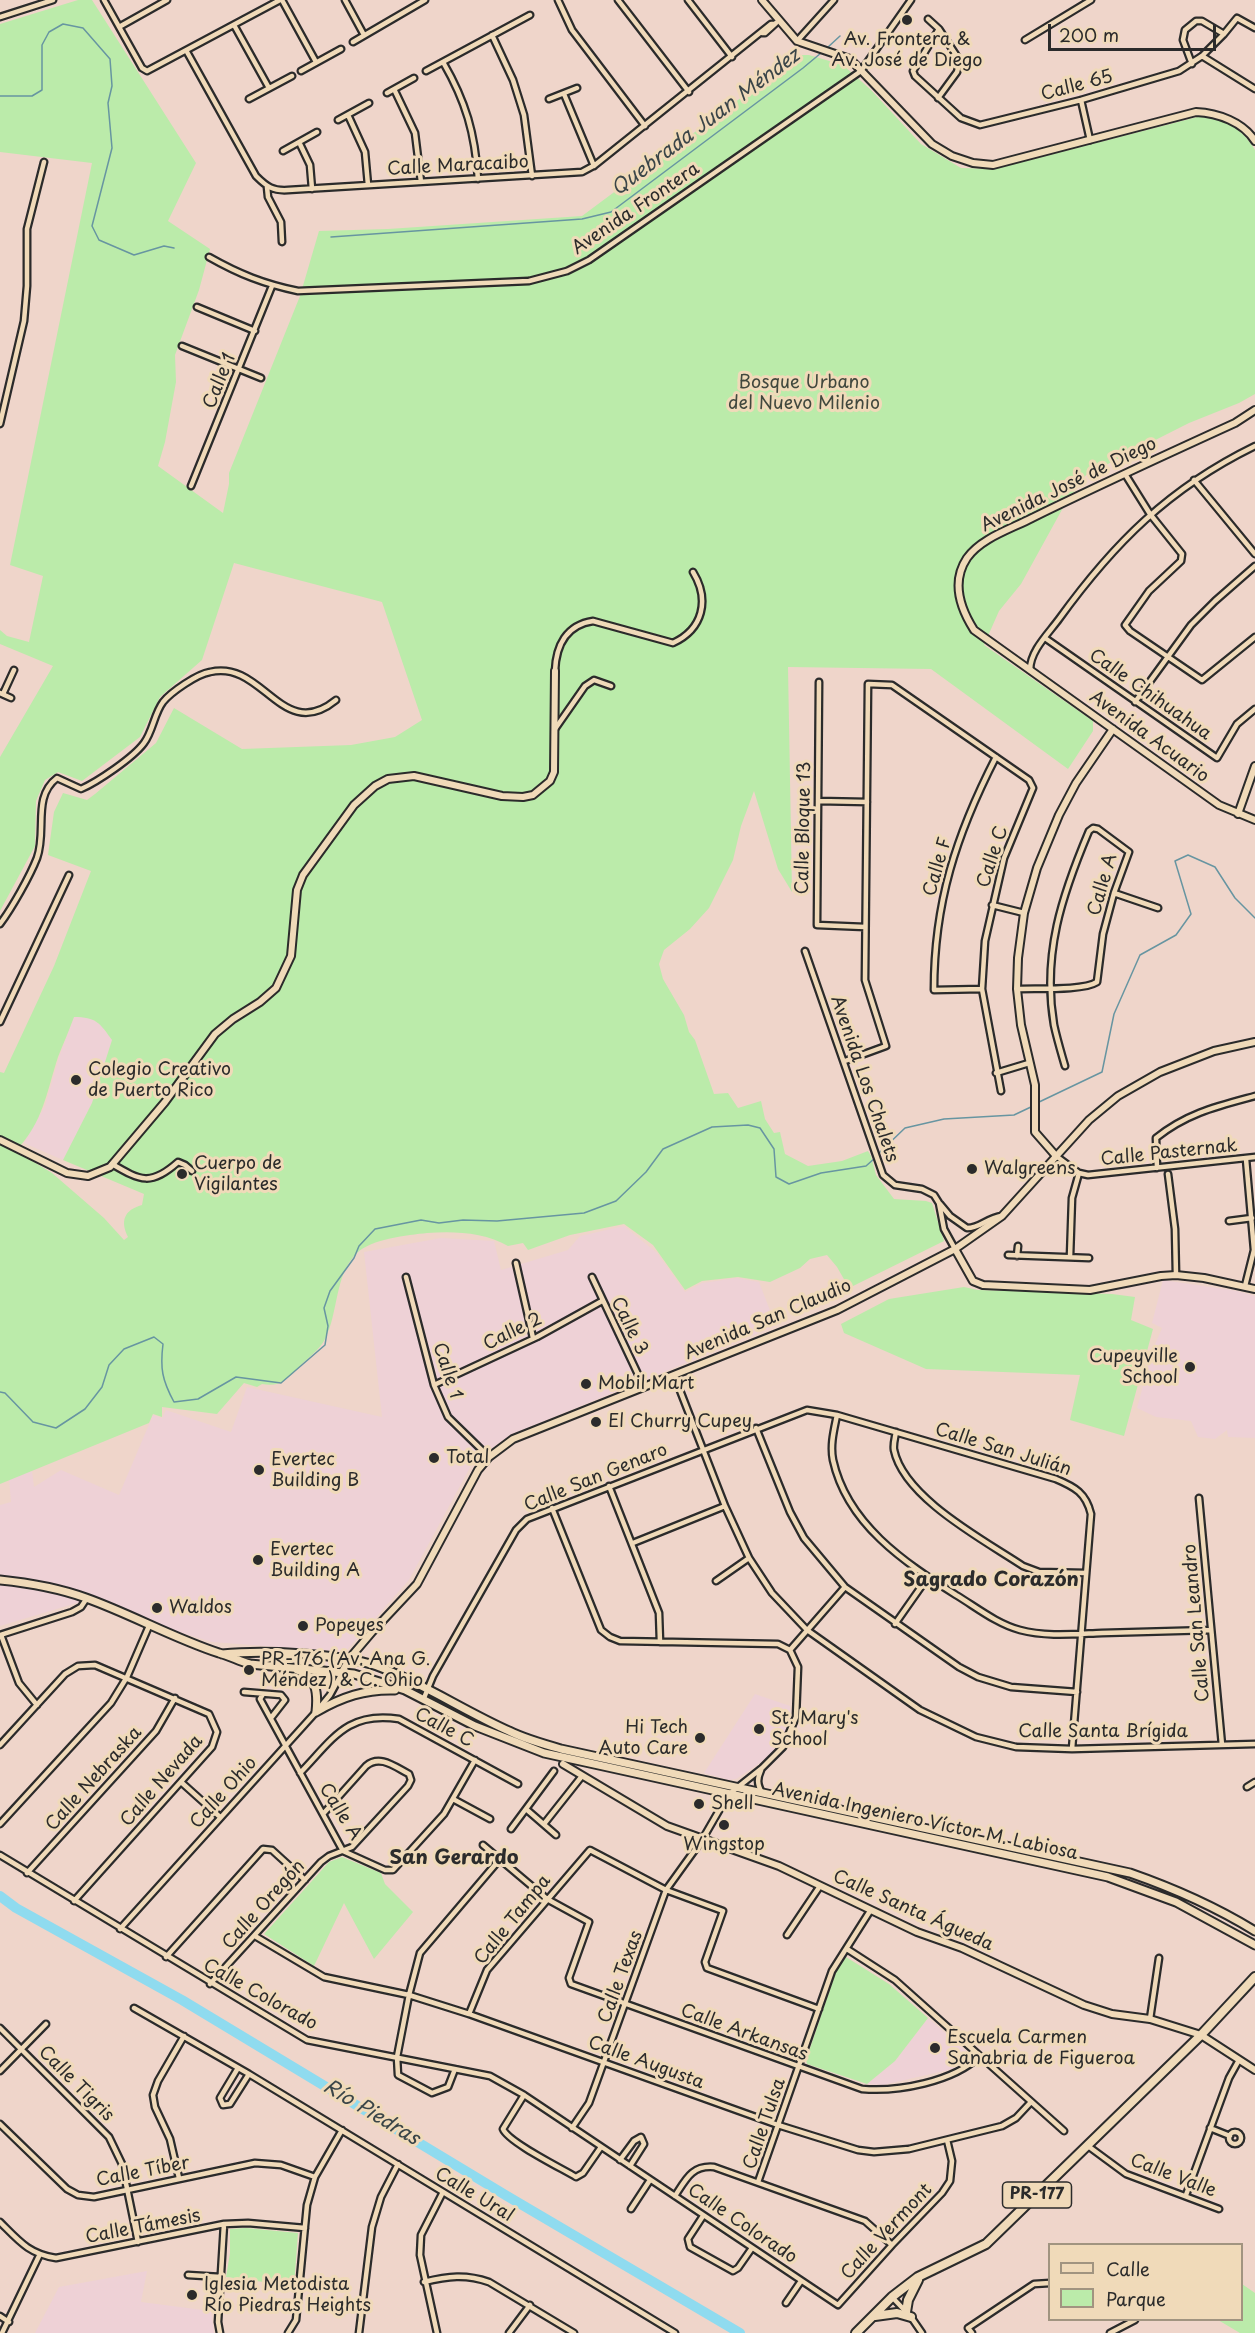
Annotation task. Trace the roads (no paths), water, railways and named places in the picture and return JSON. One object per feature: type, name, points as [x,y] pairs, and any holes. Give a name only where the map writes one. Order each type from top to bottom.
[{"type":"main road","name":"Avenida Ingeniero Víctor M. Labiosa","points":[[0,1580],[35,1583],[87,1598],[199,1647],[235,1660],[250,1664],[342,1672],[405,1690],[476,1725],[544,1753],[1108,1877],[1176,1902],[1255,1945]]},
{"type":"main road","name":"Avenida Ingeniero Víctor M. Labiosa","points":[[222,1654],[255,1652],[349,1659],[379,1667],[535,1742],[1130,1873],[1182,1893],[1255,1931]]},
{"type":"main road","points":[[289,1667],[304,1672],[313,1681],[318,1697],[315,1712]]},
{"type":"main road","points":[[315,1712],[340,1698],[363,1692],[379,1689],[405,1690]]},
{"type":"main road","name":"PR-177","points":[[856,2333],[892,2297],[922,2275],[986,2244],[1201,2035],[1254,1976]]},
{"type":"main road","points":[[871,2318],[889,2313],[908,2314],[913,2288],[922,2275]]},
{"type":"street","points":[[0,17],[53,0]]},
{"type":"street","points":[[104,0],[140,63],[147,71],[281,0],[316,62]]},
{"type":"street","points":[[119,27],[167,0]]},
{"type":"street","points":[[345,0],[364,35]]},
{"type":"street","points":[[353,42],[425,0]]},
{"type":"street","points":[[558,0],[572,30],[645,126]]},
{"type":"street","points":[[618,0],[689,92]]},
{"type":"street","points":[[688,0],[732,57]]},
{"type":"street","points":[[762,0],[777,23],[797,41],[850,59],[932,144],[952,156],[973,163],[993,165],[1196,112],[1219,115],[1238,124],[1255,141]]},
{"type":"street","points":[[797,41],[834,0]]},
{"type":"street","name":"Avenida Frontera","points":[[209,257],[245,277],[272,286],[298,291],[529,281],[567,270],[589,260],[861,71],[911,0]]},
{"type":"street","points":[[1025,40],[1091,0]]},
{"type":"street","points":[[426,71],[530,15]]},
{"type":"street","name":"Calle 65","points":[[939,29],[913,71],[918,79],[961,118],[980,125],[1168,75],[1202,57],[1237,18],[1255,28]]},
{"type":"street","points":[[928,19],[939,29],[960,61],[957,72],[938,98]]},
{"type":"street","points":[[1192,64],[1183,40],[1185,30],[1196,21],[1202,21],[1224,34]]},
{"type":"street","name":"Calle Maracaibo","points":[[267,187],[277,190],[312,189],[582,172],[594,166],[777,23]]},
{"type":"street","points":[[234,26],[269,88]]},
{"type":"street","points":[[492,35],[513,80],[524,115],[532,176]]},
{"type":"street","points":[[301,71],[341,49]]},
{"type":"street","points":[[187,51],[256,176],[267,187],[268,197],[281,222],[282,242]]},
{"type":"street","points":[[1202,57],[1255,89]]},
{"type":"street","points":[[443,62],[458,89],[469,117],[476,152],[478,179]]},
{"type":"street","points":[[249,99],[292,76]]},
{"type":"street","points":[[387,93],[414,78]]},
{"type":"street","points":[[549,99],[577,88]]},
{"type":"street","points":[[394,89],[415,133],[421,182]]},
{"type":"street","points":[[564,94],[594,166]]},
{"type":"street","points":[[1081,100],[1090,140]]},
{"type":"street","points":[[338,120],[369,103]]},
{"type":"street","points":[[348,115],[365,152],[368,185]]},
{"type":"street","points":[[282,151],[317,132]]},
{"type":"street","points":[[299,142],[310,165],[312,189]]},
{"type":"street","points":[[0,424],[24,321],[27,286],[27,230],[44,162]]},
{"type":"street","name":"Calle 1","points":[[191,486],[272,286]]},
{"type":"street","points":[[197,307],[255,331]]},
{"type":"street","points":[[182,346],[261,378]]},
{"type":"street","name":"Avenida José de Diego","points":[[1030,670],[974,630],[963,614],[958,591],[966,560],[977,546],[1235,423],[1255,410]]},
{"type":"street","points":[[1030,670],[1030,660],[1091,576],[1150,514],[1194,480],[1255,446]]},
{"type":"street","points":[[1125,474],[1150,514],[1182,554],[1180,561],[1149,591],[1125,625],[1167,658],[1202,680],[1255,637]]},
{"type":"street","points":[[1194,480],[1255,554]]},
{"type":"street","points":[[1135,702],[1191,625],[1215,600],[1255,566]]},
{"type":"street","points":[[0,1140],[67,1173],[88,1176],[112,1164],[165,1102],[215,1034],[276,988],[291,956],[295,902],[300,883],[354,804],[375,786],[388,779],[414,776],[502,795],[523,797],[533,795],[550,781],[554,772],[555,655],[566,633],[582,623],[594,621],[673,643],[686,637],[702,610],[701,585],[693,572]]},
{"type":"street","name":"Calle Chihuahua","points":[[1045,638],[1216,759],[1237,724],[1255,709]]},
{"type":"street","points":[[11,698],[2,693],[14,670]]},
{"type":"street","points":[[0,924],[38,856],[42,804],[47,785],[57,778],[81,789],[99,781],[144,744],[164,701],[187,683],[208,672],[227,670],[249,679],[294,712],[317,712],[336,700]]},
{"type":"street","name":"Avenida Acuario","points":[[1030,670],[1219,806],[1255,820]]},
{"type":"street","points":[[555,729],[585,686],[594,680],[610,686]]},
{"type":"street","name":"Calle Bloque 13","points":[[819,682],[817,925],[865,927]]},
{"type":"street","name":"Calle C","points":[[867,802],[868,684],[892,685],[908,695],[1029,780],[1033,788],[1004,858],[985,941],[982,989],[1000,1091]]},
{"type":"street","points":[[1056,1156],[1035,1132],[1035,1085],[1021,1025],[1017,989],[1018,958],[1024,913],[1037,868],[1059,815],[1076,783],[1113,729]]},
{"type":"street","name":"Calle F","points":[[982,989],[934,990],[934,956],[939,911],[956,847],[972,804],[996,757]]},
{"type":"street","points":[[1238,814],[1255,766]]},
{"type":"street","points":[[818,801],[867,802],[865,980],[886,1046],[845,1061]]},
{"type":"street","name":"Calle A","points":[[1017,989],[1052,988],[1091,986],[1097,982],[1103,934],[1114,892],[1129,852],[1098,829],[1093,828],[1089,831],[1067,882],[1058,915],[1052,954],[1052,988],[1054,1025],[1065,1066]]},
{"type":"street","points":[[0,1022],[69,875]]},
{"type":"street","points":[[60,878],[66,881]]},
{"type":"street","points":[[1114,892],[1158,908]]},
{"type":"street","points":[[992,905],[1024,913]]},
{"type":"street","name":"Avenida Los Chalets","points":[[806,951],[883,1175],[895,1185],[922,1189],[934,1195],[950,1216],[967,1228],[978,1226],[989,1217],[1002,1216]]},
{"type":"street","name":"Avenida San Claudio","points":[[342,1672],[349,1659],[417,1584],[475,1475],[489,1457],[513,1439],[837,1310],[955,1249],[1002,1216],[1089,1120],[1118,1096],[1160,1072],[1214,1051],[1255,1042]]},
{"type":"street","points":[[996,1073],[1029,1063]]},
{"type":"street","points":[[1157,1168],[1156,1138],[1174,1123],[1209,1109],[1255,1096]]},
{"type":"street","name":"Calle Pasternak","points":[[1056,1156],[1079,1173],[1088,1175],[1255,1157]]},
{"type":"street","points":[[1245,1286],[1254,1250],[1246,1159]]},
{"type":"street","points":[[112,1164],[134,1177],[146,1179],[166,1173],[178,1162],[185,1164],[192,1171]]},
{"type":"street","points":[[1070,1257],[1072,1198],[1079,1173]]},
{"type":"street","points":[[1168,1174],[1175,1229],[1176,1275]]},
{"type":"street","points":[[939,1203],[944,1228],[955,1249],[973,1281],[983,1285],[1090,1290],[1176,1275],[1204,1278],[1255,1289]]},
{"type":"street","points":[[1229,1221],[1252,1218]]},
{"type":"street","points":[[1017,1256],[1018,1246]]},
{"type":"street","points":[[1008,1255],[1089,1258]]},
{"type":"street","points":[[516,1263],[533,1338]]},
{"type":"street","name":"Calle 1","points":[[406,1277],[434,1385],[448,1417],[489,1457]]},
{"type":"street","name":"Calle 3","points":[[592,1277],[644,1387]]},
{"type":"street","name":"Calle 2","points":[[434,1385],[533,1338],[602,1301]]},
{"type":"street","name":"Calle Santa Brígida","points":[[674,1375],[725,1506],[749,1558],[772,1593],[807,1630],[920,1710],[976,1737],[1016,1747],[1072,1749],[1255,1744]]},
{"type":"street","name":"Calle San Genaro","points":[[424,1698],[433,1676],[516,1530],[527,1519],[807,1410],[837,1415]]},
{"type":"street","points":[[837,1415],[832,1440],[833,1460],[847,1497],[864,1522],[886,1546],[928,1577],[1004,1625],[1048,1634],[1211,1630]]},
{"type":"street","name":"Calle San Julián","points":[[837,1415],[1056,1479],[1078,1488],[1088,1500],[1091,1514],[1072,1749]]},
{"type":"street","points":[[756,1428],[790,1512],[800,1530],[845,1587],[958,1667],[978,1677],[1011,1687],[1077,1692]]},
{"type":"street","points":[[896,1432],[893,1448],[900,1467],[914,1487],[934,1506],[1023,1566],[1040,1572],[1086,1573]]},
{"type":"street","points":[[609,1486],[659,1613],[660,1642]]},
{"type":"street","name":"Calle San Leandro","points":[[1199,1498],[1222,1745]]},
{"type":"street","points":[[633,1543],[725,1506]]},
{"type":"street","points":[[552,1508],[602,1630],[610,1637],[620,1641],[778,1644],[790,1650],[798,1667],[796,1717],[783,1747],[761,1769],[728,1795]]},
{"type":"street","points":[[716,1581],[749,1558]]},
{"type":"street","points":[[896,1624],[928,1577]]},
{"type":"street","points":[[790,1650],[845,1587]]},
{"type":"street","points":[[37,1706],[19,1683],[0,1635],[72,1612],[81,1607],[87,1598]]},
{"type":"street","points":[[0,1824],[111,1703],[127,1677],[149,1626]]},
{"type":"street","name":"Calle Nevada","points":[[0,1744],[65,1674],[78,1666],[95,1665],[209,1714],[217,1732],[212,1747],[74,1901]]},
{"type":"street","name":"Calle Ohio","points":[[120,1929],[330,1695],[342,1672]]},
{"type":"street","points":[[244,1692],[281,1695],[285,1700],[271,1718]]},
{"type":"street","name":"Calle A","points":[[263,1694],[260,1699],[343,1851],[385,1870],[393,1870],[444,1814],[475,1760]]},
{"type":"street","name":"Calle Nebraska","points":[[27,1873],[156,1731],[176,1698]]},
{"type":"street","name":"Calle C","points":[[300,1773],[341,1730],[358,1720],[378,1716],[399,1719],[518,1784]]},
{"type":"street","name":"Calle Oregón","points":[[210,1984],[321,1862],[329,1856],[352,1847],[408,1786],[411,1780],[409,1774],[384,1761],[374,1761],[366,1766],[323,1814]]},
{"type":"street","name":"Calle Santa Águeda","points":[[563,1764],[667,1826],[779,1866],[870,1911],[917,1932],[962,1948],[1084,2005],[1112,2014],[1150,2019],[1201,2035],[1255,2070]]},
{"type":"street","points":[[761,1769],[758,1786],[762,1793]]},
{"type":"street","points":[[511,1829],[554,1771]]},
{"type":"street","points":[[544,1824],[582,1776]]},
{"type":"street","points":[[181,1782],[220,1817]]},
{"type":"street","points":[[1247,1787],[1255,1782]]},
{"type":"street","name":"Calle Texas","points":[[572,2127],[589,2103],[666,1890],[702,1840],[728,1795]]},
{"type":"street","points":[[453,1799],[490,1819]]},
{"type":"street","points":[[526,1809],[556,1835]]},
{"type":"street","points":[[483,1845],[547,1899]]},
{"type":"street","points":[[166,1957],[263,1849],[272,1850],[305,1880]]},
{"type":"street","name":"Calle Tampa","points":[[469,2014],[487,1970],[590,1850],[666,1890]]},
{"type":"street","name":"Calle Colorado","points":[[0,1856],[210,1984],[307,2040],[490,2076],[524,2095],[838,2305]]},
{"type":"street","points":[[455,2069],[448,2087],[432,2093],[398,2074],[398,2057],[409,1995],[420,1953],[500,1859]]},
{"type":"street","points":[[787,1935],[820,1886]]},
{"type":"street","points":[[666,1890],[723,1911],[705,1962],[707,1968],[819,2009]]},
{"type":"street","name":"Calle Arkansas","points":[[547,1899],[589,1922],[569,1978],[571,1984],[625,2005],[861,2089],[883,2091],[950,2076],[968,2067],[980,2056]]},
{"type":"street","name":"Calle Tulsa","points":[[758,2182],[832,1971],[870,1911]]},
{"type":"street","name":"Calle Augusta","points":[[255,1936],[324,1977],[409,1995],[469,2014],[778,2125],[858,2150],[874,2152],[909,2149],[1002,2126],[1016,2118],[1031,2102]]},
{"type":"street","points":[[847,1949],[895,1980],[1064,2131]]},
{"type":"street","points":[[1150,2019],[1159,1958]]},
{"type":"street","name":"Calle Ural","points":[[134,2008],[249,2074],[675,2333]]},
{"type":"street","points":[[0,2071],[46,2024]]},
{"type":"street","name":"Calle Tigris","points":[[0,2028],[109,2137],[122,2164],[138,2242]]},
{"type":"street","points":[[179,2178],[170,2139],[155,2108],[153,2095],[158,2081],[184,2036]]},
{"type":"street","points":[[1186,2196],[1229,2078],[1239,2060]]},
{"type":"street","points":[[238,2068],[220,2098],[223,2105],[230,2103],[249,2074]]},
{"type":"street","points":[[524,2095],[503,2128],[505,2133],[522,2145],[576,2176],[584,2173],[601,2147]]},
{"type":"street","name":"Calle Tíber","points":[[0,2124],[67,2189],[78,2195],[94,2197],[255,2163],[281,2165],[315,2177]]},
{"type":"street","points":[[1210,2128],[1230,2136]]},
{"type":"street","points":[[288,2333],[296,2320],[307,2205],[315,2177],[342,2130]]},
{"type":"street","points":[[620,2160],[634,2141],[641,2138],[644,2144],[630,2166]]},
{"type":"street","name":"Calle Vermont","points":[[838,2305],[942,2193],[950,2181],[952,2161],[947,2140]]},
{"type":"street","name":"Calle Valle","points":[[1088,2146],[1126,2174],[1219,2209]]},
{"type":"street","points":[[359,2333],[372,2227],[381,2197],[398,2164]]},
{"type":"street","points":[[675,2196],[691,2173],[704,2166],[714,2167],[865,2221],[892,2245]]},
{"type":"street","points":[[631,2209],[651,2180]]},
{"type":"street","points":[[437,2333],[424,2282],[420,2254],[422,2235],[443,2192]]},
{"type":"street","points":[[703,2216],[688,2239],[690,2247],[733,2271],[738,2268],[752,2248]]},
{"type":"street","points":[[0,2222],[26,2248],[39,2256],[2,2333]]},
{"type":"street","name":"Calle Támesis","points":[[39,2256],[56,2258],[224,2224],[248,2223],[305,2228]]},
{"type":"street","points":[[220,2333],[218,2322],[224,2224]]},
{"type":"street","points":[[188,2275],[221,2277]]},
{"type":"street","points":[[424,2282],[452,2276],[474,2277],[489,2282],[574,2333]]},
{"type":"street","points":[[786,2303],[801,2281]]},
{"type":"street","points":[[972,2333],[968,2328],[1034,2284],[1048,2283]]},
{"type":"street","points":[[892,2297],[922,2333]]},
{"type":"street","points":[[509,2333],[530,2305]]},
{"type":"street","points":[[0,2316],[9,2322]]},
{"type":"street","points":[[1110,2333],[1131,2321]]},
{"type":"waterway","name":"Quebrada Juan Méndez","points":[[0,96],[32,96],[42,90],[42,45],[49,32],[63,24],[83,28],[110,59],[112,86],[108,103],[112,148],[92,226],[99,240],[134,255],[164,246],[174,248]]},
{"type":"waterway","name":"Quebrada Juan Méndez","points":[[827,48],[840,36]]},
{"type":"waterway","name":"Quebrada Juan Méndez","points":[[331,237],[582,219],[611,212],[821,53]]},
{"type":"waterway","points":[[1037,1103],[1102,1072],[1114,1014],[1140,955],[1176,935],[1191,914],[1175,861],[1188,855],[1215,867],[1235,898],[1255,918]]},
{"type":"waterway","points":[[878,1154],[905,1128],[944,1119],[1014,1115],[1033,1106]]},
{"type":"waterway","points":[[0,1392],[5,1393],[33,1422],[56,1428],[85,1409],[102,1387],[109,1365],[124,1349],[154,1337],[163,1344],[163,1374],[174,1402],[198,1399],[236,1377],[281,1383],[325,1345],[328,1326],[324,1308],[330,1291],[354,1258],[359,1246],[375,1229],[421,1220],[439,1223],[463,1220],[497,1221],[584,1213],[616,1201],[646,1172],[663,1149],[712,1127],[748,1125],[760,1128],[774,1149],[776,1177],[789,1184],[821,1173],[866,1166],[875,1158]]},
{"type":"waterway","name":"Río Piedras","points":[[0,1896],[16,1908],[182,2000],[740,2333]]},
{"type":"place","name":"Av. Frontera & Av. José de Diego","points":[[907,20]]},
{"type":"place","name":"Colegio Creativo de Puerto Rico","points":[[76,1080]]},
{"type":"place","name":"Walgreens","points":[[972,1169]]},
{"type":"place","name":"Cuerpo de Vigilantes","points":[[182,1174]]},
{"type":"place","name":"Cupeyville School","points":[[1190,1367]]},
{"type":"place","name":"Mobil Mart","points":[[586,1384]]},
{"type":"place","name":"El Churry Cupey","points":[[596,1422]]},
{"type":"place","name":"Total","points":[[434,1458]]},
{"type":"place","name":"Evertec Building B","points":[[259,1470]]},
{"type":"place","name":"Evertec Building A","points":[[258,1560]]},
{"type":"place","name":"Waldos","points":[[157,1608]]},
{"type":"place","name":"Popeyes","points":[[303,1626]]},
{"type":"place","name":"PR-176 (Av. Ana G. Méndez) & C. Ohio","points":[[249,1670]]},
{"type":"place","name":"St. Mary's School","points":[[759,1729]]},
{"type":"place","name":"Hi Tech Auto Care","points":[[700,1738]]},
{"type":"place","name":"Shell","points":[[699,1804]]},
{"type":"place","name":"Wingstop","points":[[724,1825]]},
{"type":"place","name":"Escuela Carmen Sanabria de Figueroa","points":[[935,2048]]},
{"type":"place","name":"Iglesia Metodista Río Piedras Heights","points":[[192,2295]]},
{"type":"district","name":"Sagrado Corazón","points":[[991,1580]]},
{"type":"district","name":"San Gerardo","points":[[454,1858]]},
{"type":"park label","name":"Bosque Urbano del Nuevo Milenio","points":[[804,394]]}]
